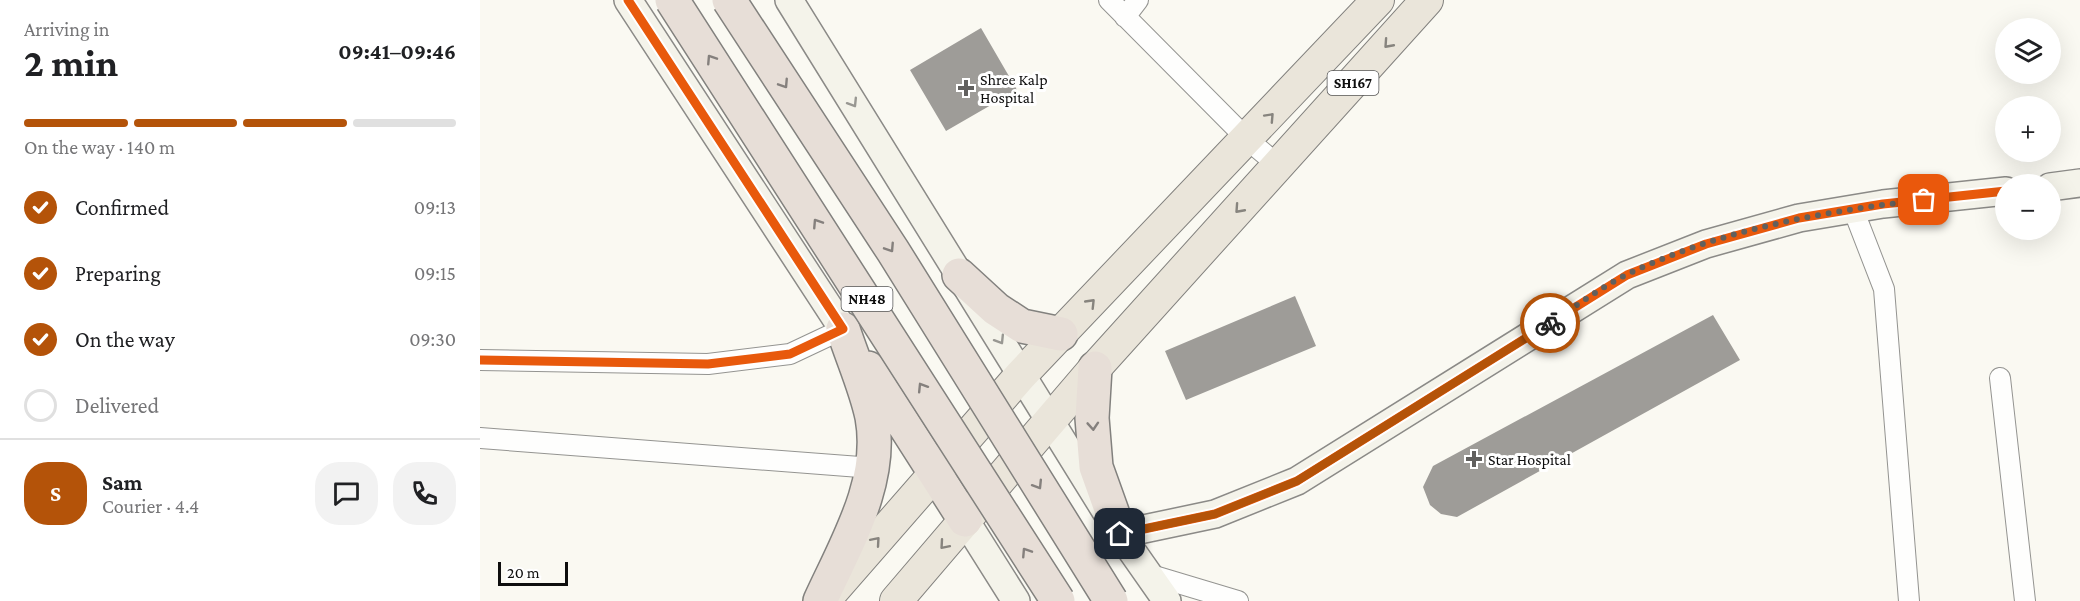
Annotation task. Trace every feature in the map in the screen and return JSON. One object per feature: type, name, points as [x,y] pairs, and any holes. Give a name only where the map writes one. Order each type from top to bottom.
[{"type":"highway","name":"NH48","points":[[672,0],[1058,601]]},
{"type":"highway","name":"NH48","points":[[729,0],[911,280],[1111,601]]},
{"type":"highway","points":[[959,275],[996,309],[1022,326],[1061,334]]},
{"type":"highway","points":[[822,601],[861,514],[873,468],[872,417],[843,329]]},
{"type":"highway","points":[[843,329],[965,520]]},
{"type":"highway","points":[[1095,368],[1092,418],[1096,466],[1120,534]]},
{"type":"main road","points":[[822,601],[1021,375],[1248,140],[1378,0]]},
{"type":"main road","name":"SH167","points":[[1279,166],[1427,0]]},
{"type":"main road","points":[[896,601],[1095,368],[1279,166]]},
{"type":"street","points":[[480,360],[708,364],[790,354],[843,329],[628,0]]},
{"type":"street","points":[[789,0],[1120,534],[1167,601]]},
{"type":"street","points":[[1108,0],[1248,140],[1279,166]]},
{"type":"street","points":[[1125,17],[1138,0]]},
{"type":"street","points":[[2061,186],[2080,183]]},
{"type":"street","points":[[1120,534],[1215,514],[1297,481],[1627,275],[1707,244],[1799,218],[1852,209],[1995,192]]},
{"type":"street","points":[[1852,209],[1884,289],[1910,601]]},
{"type":"street","points":[[2000,378],[2025,601]]},
{"type":"street","points":[[480,438],[873,468]]},
{"type":"street","points":[[965,520],[1016,601]]},
{"type":"street","points":[[1148,574],[1238,601]]},
{"type":"building","points":[[981,28],[1017,90],[946,131],[910,70]]},
{"type":"building","points":[[1295,296],[1316,346],[1186,400],[1165,351]]},
{"type":"building","points":[[1713,315],[1740,360],[1457,517],[1441,514],[1430,505],[1423,487],[1433,466]]},
{"type":"cycle path","points":[[480,360],[708,364],[790,354],[843,329],[628,0]]},
{"type":"cycle path","points":[[1120,534],[1215,514],[1297,481],[1627,275],[1706,244],[1799,218],[1883,204],[1995,192]]},
{"type":"way so far","points":[[1550,323],[1627,275],[1707,244],[1799,218],[1883,204],[1924,200]]},
{"type":"place","name":"Shree Kalp Hospital","points":[[966,88]]},
{"type":"place","name":"Star Hospital","points":[[1474,459]]},
{"type":"route","points":[[1120,534],[1215,514],[1297,481],[1550,323]]}]
